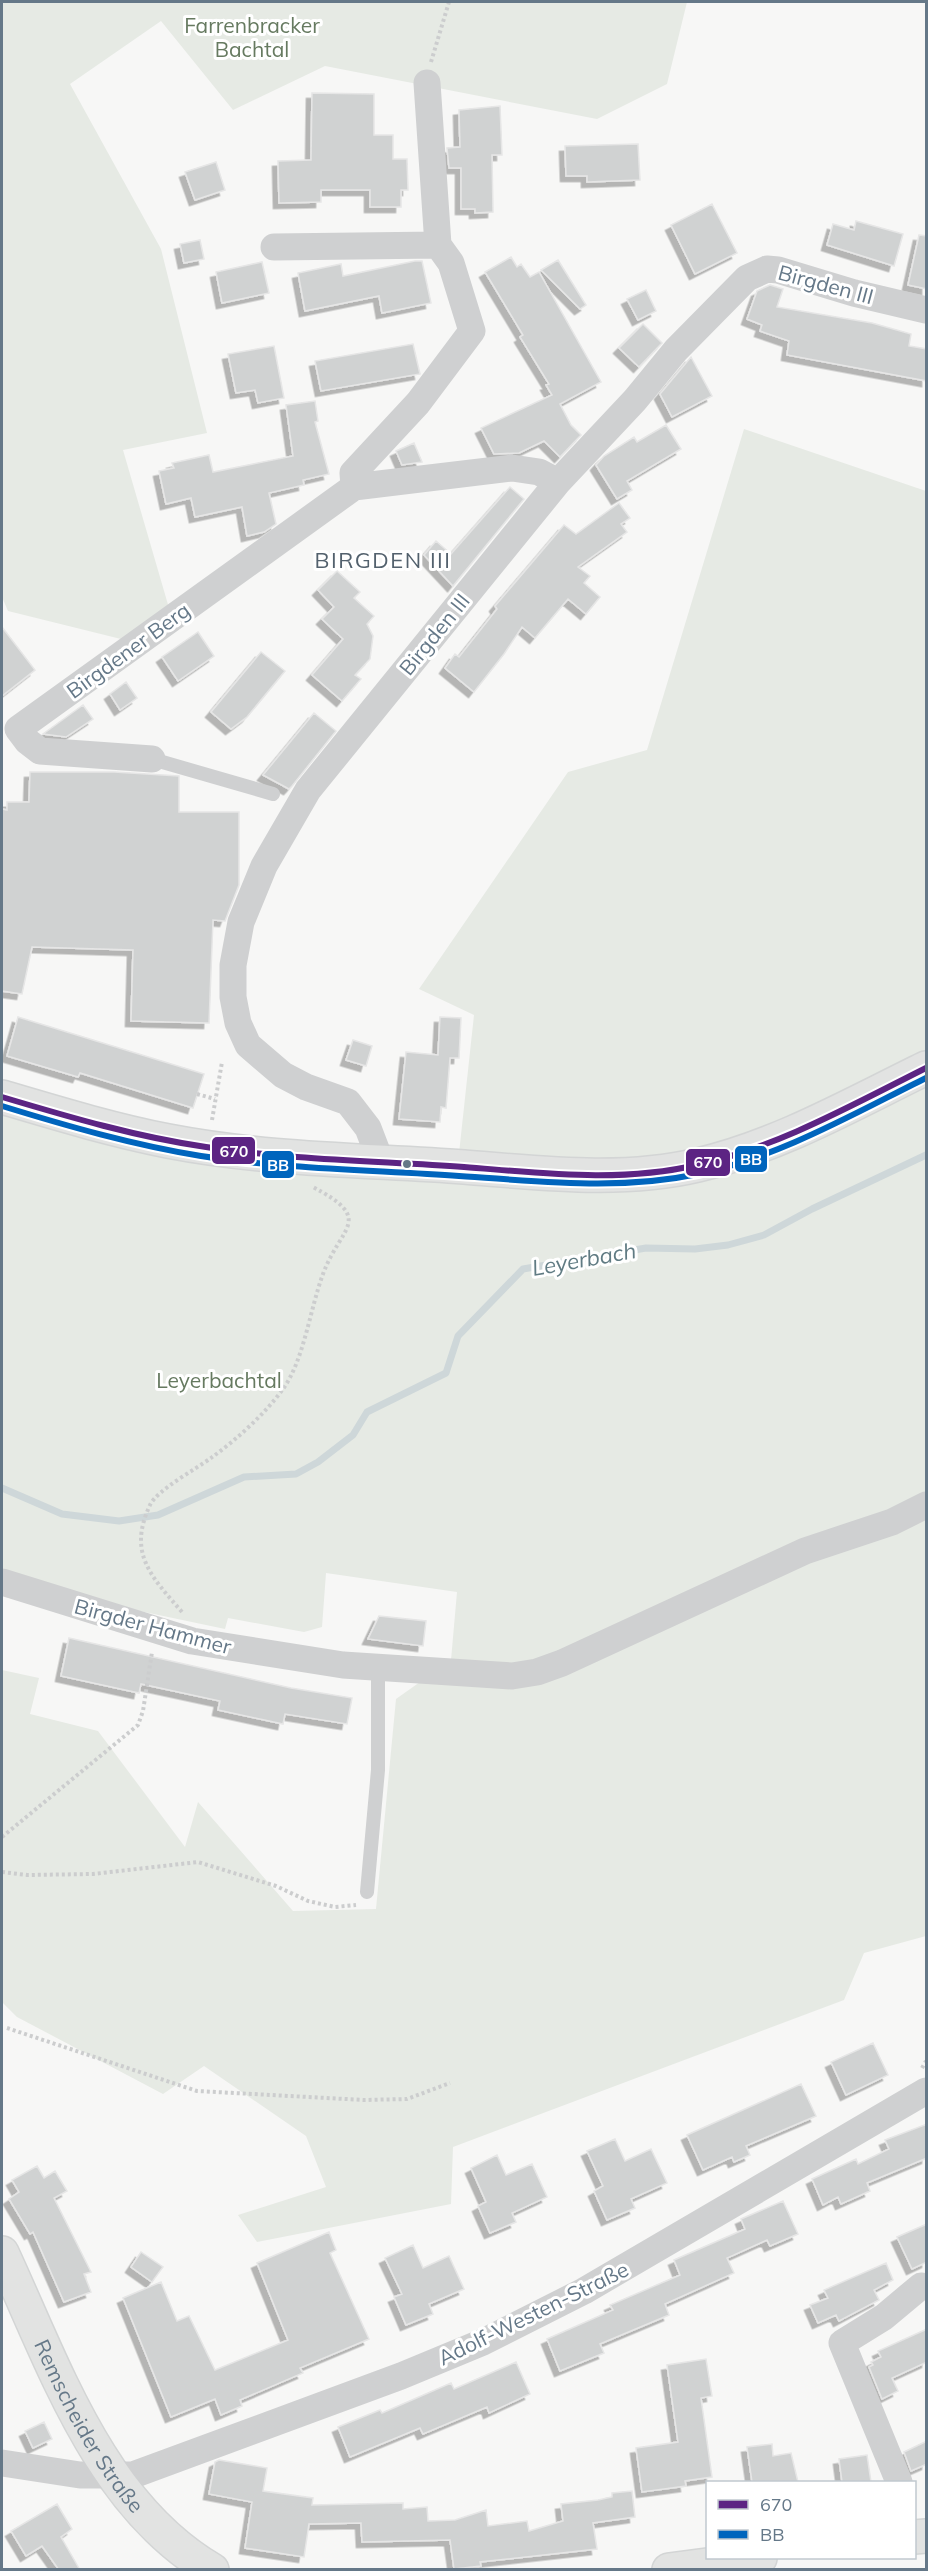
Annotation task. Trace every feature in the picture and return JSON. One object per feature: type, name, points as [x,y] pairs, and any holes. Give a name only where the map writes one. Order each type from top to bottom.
[{"type":"main road","points":[[2,1097],[169,1141],[277,1156],[556,1175],[662,1172],[738,1155],[780,1139],[927,1068]]},
{"type":"main road","name":"Remscheider Straße","points":[[2,2253],[90,2439],[112,2475],[161,2533],[212,2570]]},
{"type":"main road","points":[[669,2570],[752,2559]]},
{"type":"street","points":[[354,487],[353,472],[417,403],[472,331],[452,263],[438,245],[427,83]]},
{"type":"street","points":[[274,247],[438,245]]},
{"type":"street","name":"Birgden III","points":[[381,1162],[368,1128],[348,1102],[306,1087],[283,1075],[248,1045],[238,1023],[232,997],[233,965],[241,922],[264,866],[308,790],[558,482],[635,400],[676,350],[756,272],[767,269],[778,270],[854,293],[927,310]]},
{"type":"street","name":"Birgdener Berg","points":[[152,759],[40,751],[27,741],[18,729],[354,487],[512,468],[539,472],[558,482]]},
{"type":"street","name":"Birgder Hammer","points":[[2,1582],[155,1631],[228,1648],[378,1670],[512,1676],[537,1672],[571,1659],[805,1551],[892,1522],[927,1505]]},
{"type":"street","name":"Adolf-Westen-Straße","points":[[2,2463],[54,2472],[133,2475],[401,2376],[483,2342],[663,2247],[927,2091]]},
{"type":"street","points":[[899,2481],[842,2343],[884,2317],[921,2286]]},
{"type":"lane","points":[[152,759],[273,794]]},
{"type":"lane","points":[[367,1892],[378,1770],[378,1670]]},
{"type":"path","points":[[427,83],[437,36],[449,2]]},
{"type":"path","points":[[213,1117],[222,1062]]},
{"type":"path","points":[[197,1094],[215,1099]]},
{"type":"path","points":[[185,1616],[144,1563],[142,1532],[150,1503],[213,1456],[265,1409],[282,1390],[295,1368],[324,1273],[348,1227],[347,1210],[332,1197]]},
{"type":"path","points":[[2,1837],[122,1741],[138,1725],[143,1711],[155,1631]]},
{"type":"path","points":[[2,1872],[27,1875],[93,1874],[198,1862],[276,1886],[308,1901],[335,1907],[361,1904],[367,1892]]},
{"type":"path","points":[[8,2028],[197,2091],[375,2100],[407,2098],[450,2083]]},
{"type":"green space","name":"Farrenbracker Bachtal","points":[[2,2],[687,2],[667,84],[597,119],[325,66],[233,110],[161,21],[70,84],[161,249],[207,433],[123,450],[169,608],[125,640],[8,611],[2,597]]},
{"type":"green space","name":"Leyerbachtal","points":[[744,429],[926,491],[926,1936],[864,1953],[844,2000],[453,2147],[451,2204],[257,2242],[238,2215],[326,2187],[306,2136],[204,2066],[163,2094],[17,2017],[2,2002],[2,1670],[39,1678],[30,1714],[98,1731],[185,1847],[198,1802],[293,1911],[376,1909],[396,1699],[451,1660],[457,1592],[326,1573],[322,1627],[304,1632],[228,1618],[225,1629],[2,1582],[2,1105],[456,1181],[474,1015],[419,989],[568,772],[647,750]]},
{"type":"building","points":[[312,93],[374,94],[374,135],[393,135],[393,159],[407,159],[408,190],[401,190],[401,207],[370,207],[370,190],[321,190],[321,202],[279,203],[278,161],[311,160]]},
{"type":"building","points":[[500,106],[502,155],[492,155],[493,212],[475,213],[475,209],[461,209],[461,168],[449,168],[447,148],[460,147],[459,110]]},
{"type":"building","points":[[638,144],[640,180],[587,182],[587,176],[566,176],[565,146]]},
{"type":"building","points":[[216,162],[225,190],[195,200],[185,172]]},
{"type":"building","points":[[712,204],[737,253],[695,274],[671,225]]},
{"type":"building","points":[[856,221],[903,234],[894,266],[827,245],[833,224],[854,230]]},
{"type":"building","points":[[919,235],[927,236],[927,289],[908,285]]},
{"type":"building","points":[[200,240],[204,259],[184,263],[180,244]]},
{"type":"building","points":[[511,257],[517,267],[521,264],[530,277],[539,272],[601,382],[560,404],[571,425],[581,435],[560,457],[544,441],[519,453],[494,454],[481,428],[552,395],[546,385],[549,384],[520,337],[523,335],[485,272]]},
{"type":"building","points":[[558,260],[586,305],[580,309],[541,270]]},
{"type":"building","points":[[422,261],[431,303],[382,313],[379,296],[305,311],[298,273],[341,264],[343,276]]},
{"type":"building","points":[[262,262],[269,293],[222,303],[216,272]]},
{"type":"building","points":[[770,285],[783,289],[777,307],[872,323],[911,334],[909,346],[927,349],[927,381],[787,355],[789,341],[760,331],[762,325],[747,319],[757,291]]},
{"type":"building","points":[[646,290],[656,311],[638,320],[627,299]]},
{"type":"building","points":[[643,324],[662,343],[639,367],[619,348]]},
{"type":"building","points":[[413,344],[420,374],[321,391],[315,361]]},
{"type":"building","points":[[274,346],[284,398],[258,403],[255,390],[236,393],[228,354]]},
{"type":"building","points":[[691,357],[712,396],[672,417],[660,394]]},
{"type":"building","points":[[315,401],[318,421],[315,422],[329,474],[303,480],[304,485],[269,493],[276,524],[264,532],[247,536],[242,507],[195,517],[191,498],[166,504],[159,471],[174,468],[172,463],[209,455],[213,472],[293,456],[286,405]]},
{"type":"building","points":[[666,425],[681,449],[627,481],[632,490],[617,499],[596,465],[604,456],[634,437],[637,442]]},
{"type":"building","points":[[414,443],[422,462],[402,465],[396,451]]},
{"type":"building","points":[[510,487],[524,499],[453,586],[424,555],[436,541],[451,554]]},
{"type":"building","points":[[619,503],[630,518],[621,524],[627,532],[578,567],[590,576],[584,583],[600,597],[586,614],[568,599],[535,638],[522,627],[474,692],[445,668],[455,654],[459,657],[497,609],[495,606],[564,525],[576,534]]},
{"type":"building","points":[[337,571],[360,592],[354,598],[374,616],[367,624],[373,636],[370,659],[355,675],[361,679],[342,701],[312,675],[343,639],[322,619],[334,607],[318,590]]},
{"type":"building","points":[[2,627],[35,670],[2,696]]},
{"type":"building","points":[[198,632],[214,656],[178,681],[162,657]]},
{"type":"building","points":[[261,652],[285,671],[247,717],[231,729],[211,712]]},
{"type":"building","points":[[126,682],[137,698],[120,710],[110,694]]},
{"type":"building","points":[[83,705],[93,719],[66,737],[43,734]]},
{"type":"building","points":[[314,713],[336,731],[292,786],[289,789],[263,775]]},
{"type":"building","points":[[30,772],[114,772],[179,776],[179,812],[239,812],[239,885],[225,921],[213,920],[209,1023],[131,1021],[133,950],[32,947],[22,994],[2,991],[2,809],[7,810],[7,802],[29,802]]},
{"type":"building","points":[[18,1017],[204,1074],[193,1108],[80,1073],[78,1077],[7,1056]]},
{"type":"building","points":[[440,1017],[461,1018],[459,1058],[450,1058],[446,1108],[441,1107],[440,1122],[399,1119],[406,1052],[438,1055]]},
{"type":"building","points":[[353,1040],[372,1046],[366,1066],[346,1060]]},
{"type":"building","points":[[379,1616],[426,1621],[423,1646],[368,1639]]},
{"type":"building","points":[[69,1638],[291,1688],[352,1698],[347,1724],[285,1714],[283,1724],[218,1710],[220,1701],[141,1684],[139,1693],[61,1676]]},
{"type":"building","points":[[873,2043],[888,2075],[846,2095],[831,2062]]},
{"type":"building","points":[[801,2084],[816,2116],[746,2146],[750,2155],[734,2162],[732,2157],[703,2170],[687,2135]]},
{"type":"building","points":[[927,2124],[927,2158],[867,2183],[870,2191],[841,2204],[838,2197],[823,2205],[812,2179],[856,2159],[858,2164],[889,2149],[885,2140]]},
{"type":"building","points":[[615,2139],[625,2161],[651,2149],[667,2183],[631,2199],[635,2208],[607,2220],[594,2191],[603,2186],[587,2151]]},
{"type":"building","points":[[497,2155],[506,2175],[532,2164],[547,2197],[512,2213],[516,2222],[490,2233],[478,2206],[486,2202],[471,2168]]},
{"type":"building","points":[[37,2166],[44,2178],[55,2171],[67,2191],[54,2198],[91,2272],[84,2274],[91,2292],[64,2302],[33,2232],[30,2234],[9,2199],[19,2192],[12,2180]]},
{"type":"building","points":[[783,2201],[798,2234],[770,2246],[767,2240],[727,2258],[734,2273],[665,2304],[669,2315],[600,2344],[604,2353],[560,2371],[547,2339],[613,2310],[610,2305],[680,2275],[674,2260],[745,2229],[741,2219]]},
{"type":"building","points":[[927,2224],[927,2262],[912,2269],[897,2237]]},
{"type":"building","points":[[329,2232],[336,2250],[330,2253],[369,2339],[300,2368],[303,2373],[240,2400],[242,2406],[221,2415],[215,2399],[171,2417],[123,2298],[161,2282],[177,2321],[189,2316],[215,2370],[288,2340],[257,2263]]},
{"type":"building","points":[[413,2245],[423,2268],[449,2256],[464,2289],[429,2304],[433,2314],[406,2325],[394,2297],[402,2294],[385,2258]]},
{"type":"building","points":[[141,2252],[163,2267],[152,2282],[131,2267]]},
{"type":"building","points":[[886,2263],[893,2280],[874,2290],[879,2300],[839,2321],[836,2315],[818,2323],[810,2305],[828,2298],[824,2290]]},
{"type":"building","points":[[927,2329],[927,2362],[892,2378],[898,2391],[882,2399],[869,2367],[873,2365],[871,2362],[881,2357],[878,2351]]},
{"type":"building","points":[[706,2359],[712,2396],[701,2398],[712,2477],[685,2481],[686,2486],[642,2492],[636,2448],[678,2442],[667,2365]]},
{"type":"building","points":[[516,2362],[530,2394],[489,2413],[487,2407],[423,2434],[420,2428],[350,2457],[338,2427],[380,2410],[382,2413],[451,2383],[454,2389]]},
{"type":"building","points":[[44,2422],[52,2439],[33,2448],[25,2431]]},
{"type":"building","points":[[927,2441],[927,2464],[911,2471],[904,2452]]},
{"type":"building","points":[[772,2444],[773,2456],[791,2453],[798,2481],[752,2481],[747,2447]]},
{"type":"building","points":[[867,2455],[871,2481],[842,2481],[839,2459]]},
{"type":"building","points":[[219,2460],[267,2468],[263,2491],[313,2498],[312,2505],[403,2503],[403,2509],[427,2507],[428,2521],[455,2520],[486,2510],[488,2526],[527,2521],[529,2531],[563,2521],[561,2504],[598,2500],[612,2497],[612,2493],[632,2491],[635,2517],[593,2523],[597,2549],[480,2562],[481,2566],[454,2569],[450,2540],[362,2542],[361,2523],[309,2524],[304,2557],[245,2548],[252,2502],[209,2494],[215,2462]]},
{"type":"building","points":[[57,2504],[72,2529],[61,2537],[80,2570],[59,2570],[42,2546],[26,2556],[11,2531]]},
{"type":"waterway","name":"Leyerbach","points":[[2,1488],[62,1514],[119,1521],[158,1515],[244,1477],[296,1474],[318,1462],[353,1435],[367,1412],[446,1373],[458,1336],[523,1269],[646,1248],[695,1249],[728,1245],[764,1235],[812,1209],[926,1155]]},
{"type":"transit line","name":"670","points":[[2,1097],[129,1132],[180,1143],[238,1151],[552,1174],[610,1175],[639,1174],[697,1165],[757,1147],[814,1124],[926,1068]]},
{"type":"transit line","name":"BB","points":[[2,1106],[125,1141],[201,1156],[330,1169],[549,1182],[608,1183],[638,1182],[698,1174],[758,1157],[843,1120],[926,1078]]},
{"type":"district","name":"BIRGDEN III","points":[[383,560]]}]
